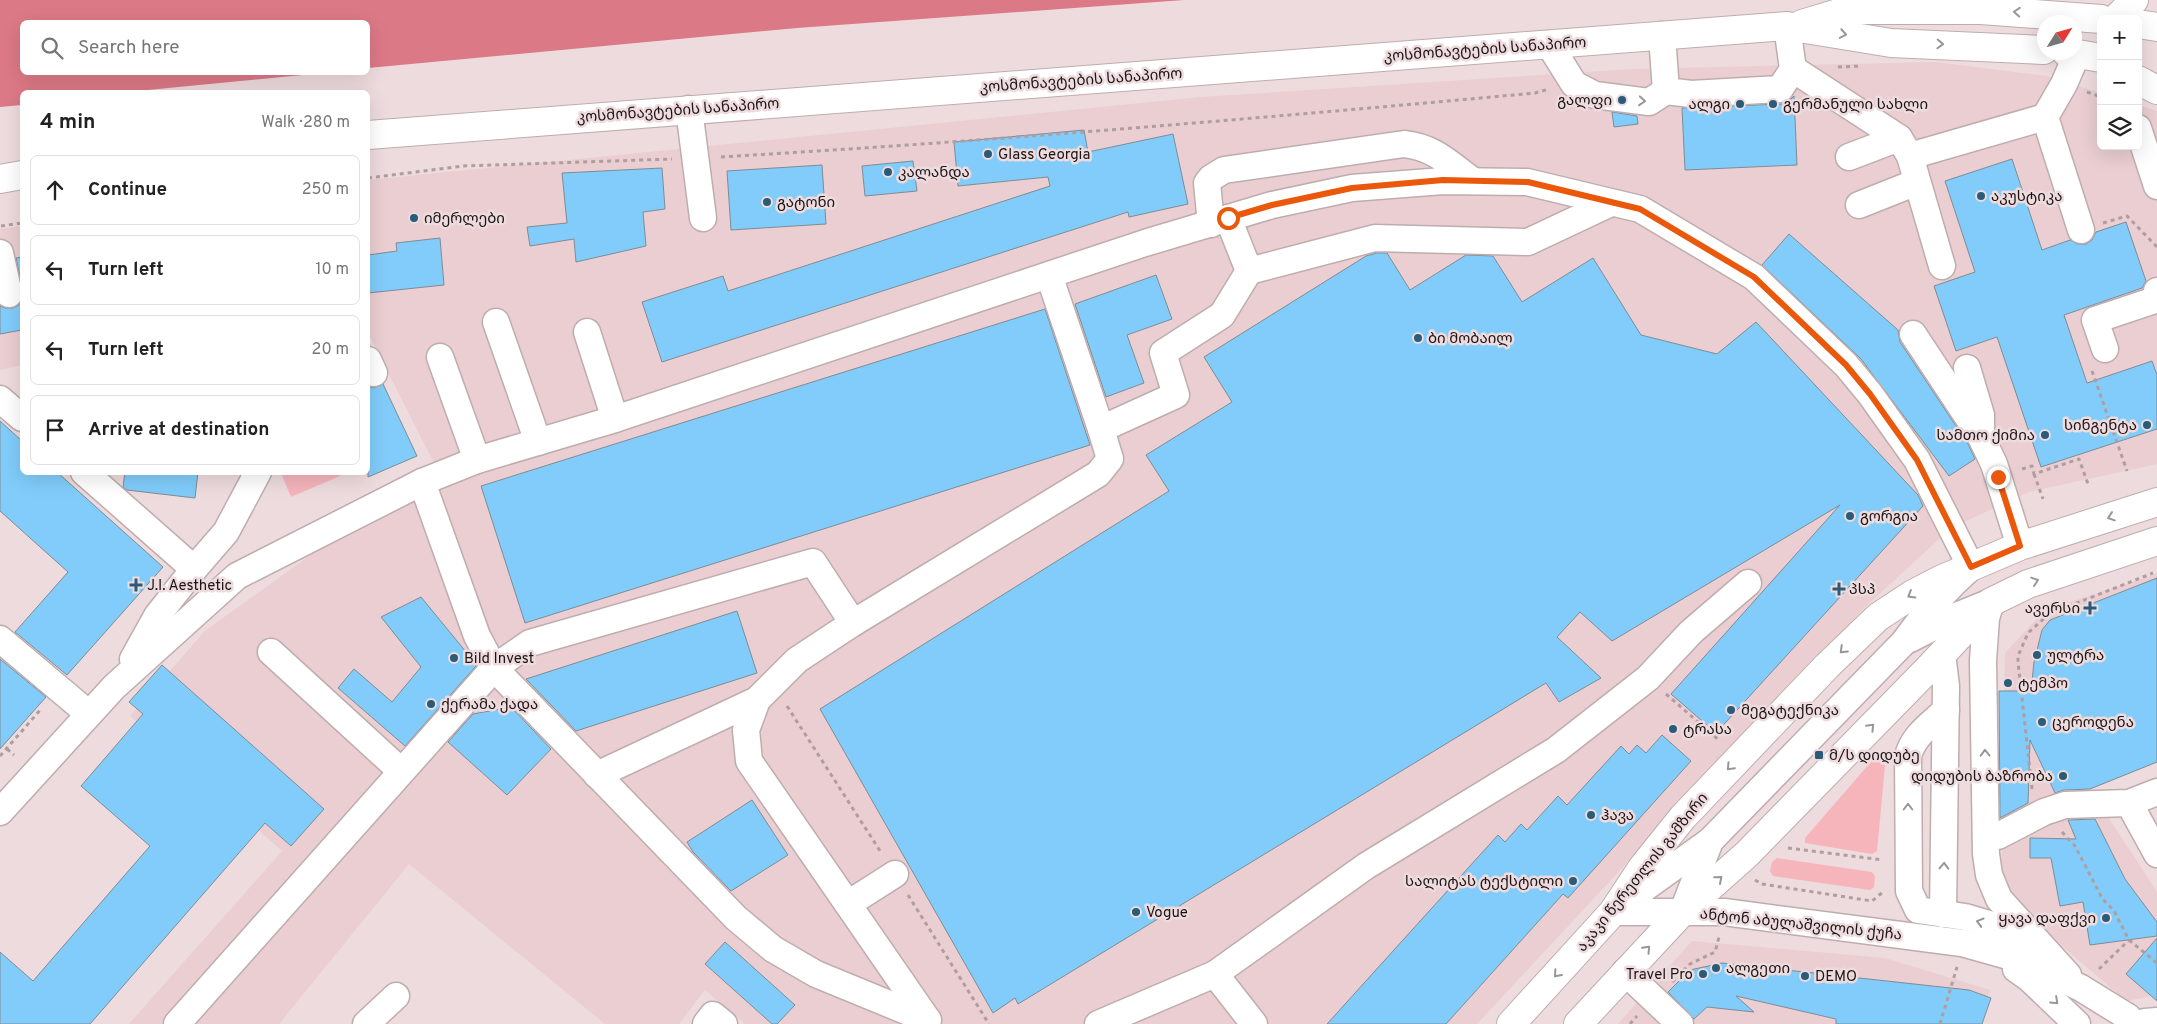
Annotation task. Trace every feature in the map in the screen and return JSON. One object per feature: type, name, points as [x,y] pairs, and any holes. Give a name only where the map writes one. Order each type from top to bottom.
[{"type":"main road","points":[[1848,10],[1895,0]]},
{"type":"main road","points":[[2120,15],[2134,0]]},
{"type":"main road","name":"კოსმონავტების სანაპირო","points":[[370,135],[1791,26],[1848,10],[1981,10],[2097,19]]},
{"type":"main road","points":[[2142,25],[2157,27]]},
{"type":"main road","name":"კოსმონავტების სანაპირო","points":[[1791,26],[1891,43],[2037,50]]},
{"type":"main road","points":[[2142,66],[2157,68]]},
{"type":"main road","points":[[2142,82],[2157,90]]},
{"type":"main road","points":[[0,178],[20,175]]},
{"type":"main road","name":"აკაკი წერეთლის გამზირი","points":[[1512,1024],[1613,912],[1642,868],[1683,817],[1827,666],[1867,627],[1913,594],[1971,567],[2020,546],[2157,502]]},
{"type":"main road","points":[[1578,1024],[1683,911],[1741,859],[1991,602],[2028,584],[2157,541]]},
{"type":"street","points":[[1548,44],[1574,84],[1595,95],[1649,102],[1666,91],[1692,94],[1780,89],[1794,68],[1791,26]]},
{"type":"street","points":[[1662,35],[1666,91]]},
{"type":"street","points":[[2078,60],[2045,117],[2081,230]]},
{"type":"street","points":[[1794,68],[1905,147],[1942,266]]},
{"type":"street","points":[[689,109],[703,218]]},
{"type":"street","points":[[1849,157],[2045,117]]},
{"type":"street","points":[[2142,140],[2157,186]]},
{"type":"street","points":[[1249,271],[1220,221],[1207,183],[1224,170],[1404,144],[1432,150],[1474,181]]},
{"type":"street","points":[[0,812],[114,687],[237,576],[422,482],[477,460],[615,419],[1145,242],[1272,205],[1352,188],[1443,180],[1528,182],[1640,209],[1754,277],[1846,365],[1870,394],[1917,460],[1971,567],[1947,588],[1923,615],[1904,642],[1710,841],[1613,912]]},
{"type":"street","points":[[1859,205],[1917,182]]},
{"type":"street","points":[[1101,429],[1176,395],[1162,353],[1222,315],[1249,271],[1375,238],[1528,242],[1611,203]]},
{"type":"street","points":[[0,253],[9,294]]},
{"type":"street","points":[[597,775],[757,700],[796,660],[852,623],[1098,474],[1110,459],[1049,275]]},
{"type":"street","points":[[2097,357],[2095,320],[2156,300],[2157,292]]},
{"type":"street","points":[[496,322],[538,442]]},
{"type":"street","points":[[587,332],[615,419]]},
{"type":"street","points":[[1913,334],[1981,437],[1994,464],[2020,546]]},
{"type":"street","points":[[440,357],[477,460]]},
{"type":"street","points":[[1967,368],[1981,415],[1981,437]]},
{"type":"street","points":[[0,399],[20,416]]},
{"type":"street","points":[[87,475],[194,569]]},
{"type":"street","points":[[114,687],[138,651],[157,616],[226,532],[256,475]]},
{"type":"street","points":[[422,482],[477,636],[494,668],[736,918],[773,949],[816,974],[935,1022]]},
{"type":"street","points":[[177,1024],[494,668],[530,643],[813,562],[852,623]]},
{"type":"street","points":[[1098,1024],[1215,974],[1366,866],[1556,750],[1648,678],[1691,632],[1748,583]]},
{"type":"street","points":[[1904,642],[1949,619],[1991,602]]},
{"type":"street","name":"ანტონ აბულაშვილის ქუჩა","points":[[1991,602],[1986,618],[1983,661],[1986,836],[1989,875],[1999,899],[2041,948],[2081,988]]},
{"type":"street","points":[[0,638],[89,714]]},
{"type":"street","points":[[270,652],[401,771]]},
{"type":"street","points":[[1942,654],[1946,686],[1943,914]]},
{"type":"street","points":[[757,700],[746,730],[750,761],[848,904],[935,1022]]},
{"type":"street","points":[[1946,710],[1910,746],[1908,756],[1907,859],[1909,891],[1918,910],[1965,918],[1995,926],[2041,948]]},
{"type":"street","points":[[1986,836],[1998,836],[2044,812],[2065,805],[2129,803],[2157,792]]},
{"type":"street","points":[[2129,803],[2157,854]]},
{"type":"street","points":[[1683,911],[1710,841]]},
{"type":"street","points":[[848,904],[895,874]]},
{"type":"street","name":"ანტონ აბულაშვილის ქუჩა","points":[[1613,912],[1724,912],[1962,943],[2019,959],[2081,988],[2137,1022]]},
{"type":"street","name":"ანტონ აბულაშვილის ქუჩა","points":[[1989,950],[2030,979],[2077,1024]]},
{"type":"street","points":[[1625,972],[1680,1024]]},
{"type":"street","points":[[1215,974],[1254,1024]]},
{"type":"street","points":[[366,1024],[396,996]]},
{"type":"street","points":[[706,1024],[713,1015],[724,1024]]},
{"type":"path","points":[[1832,67],[1862,66]]},
{"type":"path","points":[[370,178],[463,166],[694,158],[836,150],[1223,122],[1535,92],[1574,84]]},
{"type":"path","points":[[2064,84],[2097,96]]},
{"type":"path","points":[[2081,230],[2128,216],[2157,247]]},
{"type":"path","points":[[0,226],[20,222]]},
{"type":"path","points":[[2097,357],[2127,471]]},
{"type":"path","points":[[2034,474],[2079,459],[2088,484]]},
{"type":"path","points":[[2015,472],[2032,466],[2043,499]]},
{"type":"path","points":[[2153,573],[2049,614],[2028,633],[2018,656],[2018,662],[2034,798],[2075,846],[2102,898],[2114,911],[2129,940],[2157,963]]},
{"type":"path","points":[[1648,678],[1720,741]]},
{"type":"path","points":[[0,756],[44,706]]},
{"type":"path","points":[[6,749],[14,755]]},
{"type":"path","points":[[1782,847],[1885,860],[1885,868]]},
{"type":"path","points":[[1752,878],[1762,884],[1872,901],[1884,891],[1885,883]]},
{"type":"path","points":[[2099,970],[2129,940]]},
{"type":"path","points":[[1940,1024],[1955,978],[1962,943]]},
{"type":"shaded area","points":[[0,0],[1184,0],[797,28],[370,68],[370,20],[20,20],[20,75],[302,75],[148,90],[20,90],[20,105],[0,107]]},
{"type":"shaded area","points":[[1935,62],[2047,76],[2097,92],[2097,150],[2142,150],[2142,106],[2157,111],[2157,464],[2029,492],[1951,528],[1863,609],[1477,1024],[745,1024],[705,990],[679,1024],[605,1024],[409,864],[279,1024],[129,1024],[282,851],[130,716],[205,631],[435,465],[370,337],[370,180],[1201,97],[1632,69]]},
{"type":"shaded area","points":[[20,226],[20,365],[0,370],[0,229]]},
{"type":"shaded area","points":[[282,475],[340,475],[340,476],[291,497]]},
{"type":"shaded area","name":"დიდუბის ბაზრობა","points":[[2157,574],[2157,762],[2090,789],[2157,892],[2157,995],[2126,1001],[2001,893],[2005,653],[2045,610]]},
{"type":"shaded area","points":[[1875,760],[1882,762],[1885,766],[1877,851],[1872,854],[1805,843],[1805,838],[1870,763]]},
{"type":"shaded area","points":[[1777,858],[1872,872],[1875,876],[1874,887],[1870,890],[1773,876],[1770,871],[1772,862]]},
{"type":"shaded area","points":[[1692,941],[1885,958],[1990,990],[1976,1024],[1618,1024]]},
{"type":"building","points":[[1794,96],[1797,165],[1685,170],[1682,108],[1781,104],[1788,102]]},
{"type":"building","points":[[1612,112],[1637,116],[1638,124],[1614,127]]},
{"type":"building","points":[[1084,130],[1088,152],[1173,134],[1188,204],[1129,217],[1128,212],[662,362],[642,302],[723,276],[728,291],[1050,186],[1048,177],[958,186],[954,142]]},
{"type":"building","points":[[2012,159],[2042,250],[2070,240],[2077,244],[2086,244],[2092,240],[2096,232],[2126,222],[2146,281],[2142,288],[2064,315],[2087,383],[2152,361],[2157,375],[2157,429],[2041,467],[1997,337],[1956,351],[1934,286],[1975,272],[1945,181]]},
{"type":"building","points":[[913,161],[917,191],[865,196],[862,166]]},
{"type":"building","points":[[822,165],[826,224],[731,230],[727,171]]},
{"type":"building","points":[[662,168],[665,209],[643,212],[646,246],[576,262],[574,239],[530,246],[527,227],[567,223],[562,173]]},
{"type":"building","points":[[1789,234],[1898,330],[1900,342],[1968,444],[1975,459],[1949,476],[1861,359],[1762,265]]},
{"type":"building","points":[[440,238],[444,285],[370,293],[370,255],[397,251],[396,243]]},
{"type":"building","points":[[1387,253],[1410,290],[1466,255],[1493,256],[1522,302],[1593,258],[1641,335],[1717,354],[1756,322],[1918,495],[1923,506],[1716,733],[1671,694],[1840,505],[1612,641],[1580,612],[1557,637],[1601,678],[1559,702],[1546,683],[1018,1004],[1015,998],[993,1013],[820,709],[1169,491],[1146,455],[1232,402],[1204,357],[1366,256]]},
{"type":"building","points":[[20,257],[20,277],[16,258]]},
{"type":"building","points":[[1156,275],[1172,319],[1127,335],[1144,383],[1106,397],[1075,304]]},
{"type":"building","points":[[20,303],[20,330],[0,334],[0,306],[13,308]]},
{"type":"building","points":[[1045,309],[1090,445],[525,623],[481,486]]},
{"type":"building","points":[[383,384],[417,456],[368,477],[370,475],[370,387],[373,388]]},
{"type":"building","points":[[0,421],[20,439],[20,475],[60,475],[163,567],[67,675],[15,632],[68,572],[0,511]]},
{"type":"building","points":[[125,475],[198,475],[195,498],[127,490],[123,487]]},
{"type":"building","points":[[2157,578],[2157,762],[2090,789],[2064,790],[2055,793],[2030,740],[2028,803],[2000,818],[1999,691],[2031,691],[2034,662],[2042,630],[2050,620]]},
{"type":"building","points":[[421,597],[476,666],[405,746],[338,688],[354,669],[392,702],[421,667],[381,617]]},
{"type":"building","points":[[737,611],[757,673],[576,731],[526,679]]},
{"type":"building","points":[[0,659],[46,697],[0,749]]},
{"type":"building","points":[[162,665],[324,809],[291,846],[265,823],[90,1024],[0,1024],[0,952],[33,981],[150,846],[81,786],[143,714],[129,702]]},
{"type":"building","points":[[511,707],[551,749],[507,795],[448,742],[473,714]]},
{"type":"building","points":[[1662,735],[1691,761],[1568,898],[1563,894],[1446,1024],[1327,1024],[1498,835],[1505,842],[1521,824],[1527,830],[1558,796],[1567,805],[1621,746],[1629,754],[1637,745],[1646,753]]},
{"type":"building","points":[[752,800],[788,855],[731,891],[693,852],[687,842]]},
{"type":"building","points":[[2095,819],[2125,879],[2157,922],[2157,936],[2090,945],[2083,902],[2060,906],[2051,858],[2030,858],[2030,838],[2076,839],[2068,820]]},
{"type":"building","points":[[2157,938],[2157,1001],[2126,974]]},
{"type":"building","points":[[725,942],[795,1005],[777,1024],[772,1024],[705,964]]},
{"type":"building","points":[[1722,963],[1969,990],[1991,998],[1982,1024],[1836,1024],[1836,1019],[1736,996],[1754,1012],[1707,1007],[1694,1019],[1668,992],[1690,970]]},
{"type":"place","name":"გალფი","points":[[1622,100]]},
{"type":"place","name":"ალგი","points":[[1740,104]]},
{"type":"place","name":"გერმანული სახლი","points":[[1773,104]]},
{"type":"place","name":"Glass Georgia","points":[[988,154]]},
{"type":"place","name":"კალანდა","points":[[888,172]]},
{"type":"place","name":"აკუსტიკა","points":[[1981,196]]},
{"type":"place","name":"გატონი","points":[[767,202]]},
{"type":"place","name":"იმერლები","points":[[414,218]]},
{"type":"place","name":"ბი მობაილ","points":[[1418,338]]},
{"type":"place","name":"სინგენტა","points":[[2147,425]]},
{"type":"place","name":"სამთო ქიმია","points":[[2045,435]]},
{"type":"place","name":"გორგია","points":[[1850,516]]},
{"type":"place","name":"J.I. Aesthetic","points":[[136,585]]},
{"type":"place","name":"პსპ","points":[[1839,589]]},
{"type":"place","name":"ავერსი","points":[[2090,608]]},
{"type":"place","name":"ულტრა","points":[[2037,655]]},
{"type":"place","name":"Bild Invest","points":[[454,658]]},
{"type":"place","name":"ტემპო","points":[[2008,683]]},
{"type":"place","name":"ქერამა ქადა","points":[[431,704]]},
{"type":"place","name":"მეგატექნიკა","points":[[1731,710]]},
{"type":"place","name":"ცეროდენა","points":[[2042,722]]},
{"type":"place","name":"ტრასა","points":[[1673,729]]},
{"type":"place","name":"მ/ს დიდუბე","points":[[1819,755]]},
{"type":"place","name":"დიდუბის ბაზრობა","points":[[2063,776]]},
{"type":"place","name":"ჰავა","points":[[1591,815]]},
{"type":"place","name":"სალიტას ტექსტილი","points":[[1573,881]]},
{"type":"place","name":"Vogue","points":[[1136,912]]},
{"type":"place","name":"ყავა დაფქვი","points":[[2106,918]]},
{"type":"place","name":"ალგეთი","points":[[1716,968]]},
{"type":"place","name":"Travel Pro","points":[[1703,974]]},
{"type":"place","name":"DEMO","points":[[1805,976]]},
{"type":"route","points":[[1228,218],[1272,205],[1352,188],[1443,180],[1528,182],[1640,209],[1754,277],[1846,365],[1896,428],[1917,460],[1940,501],[1971,567],[2020,546],[1998,477]]}]
